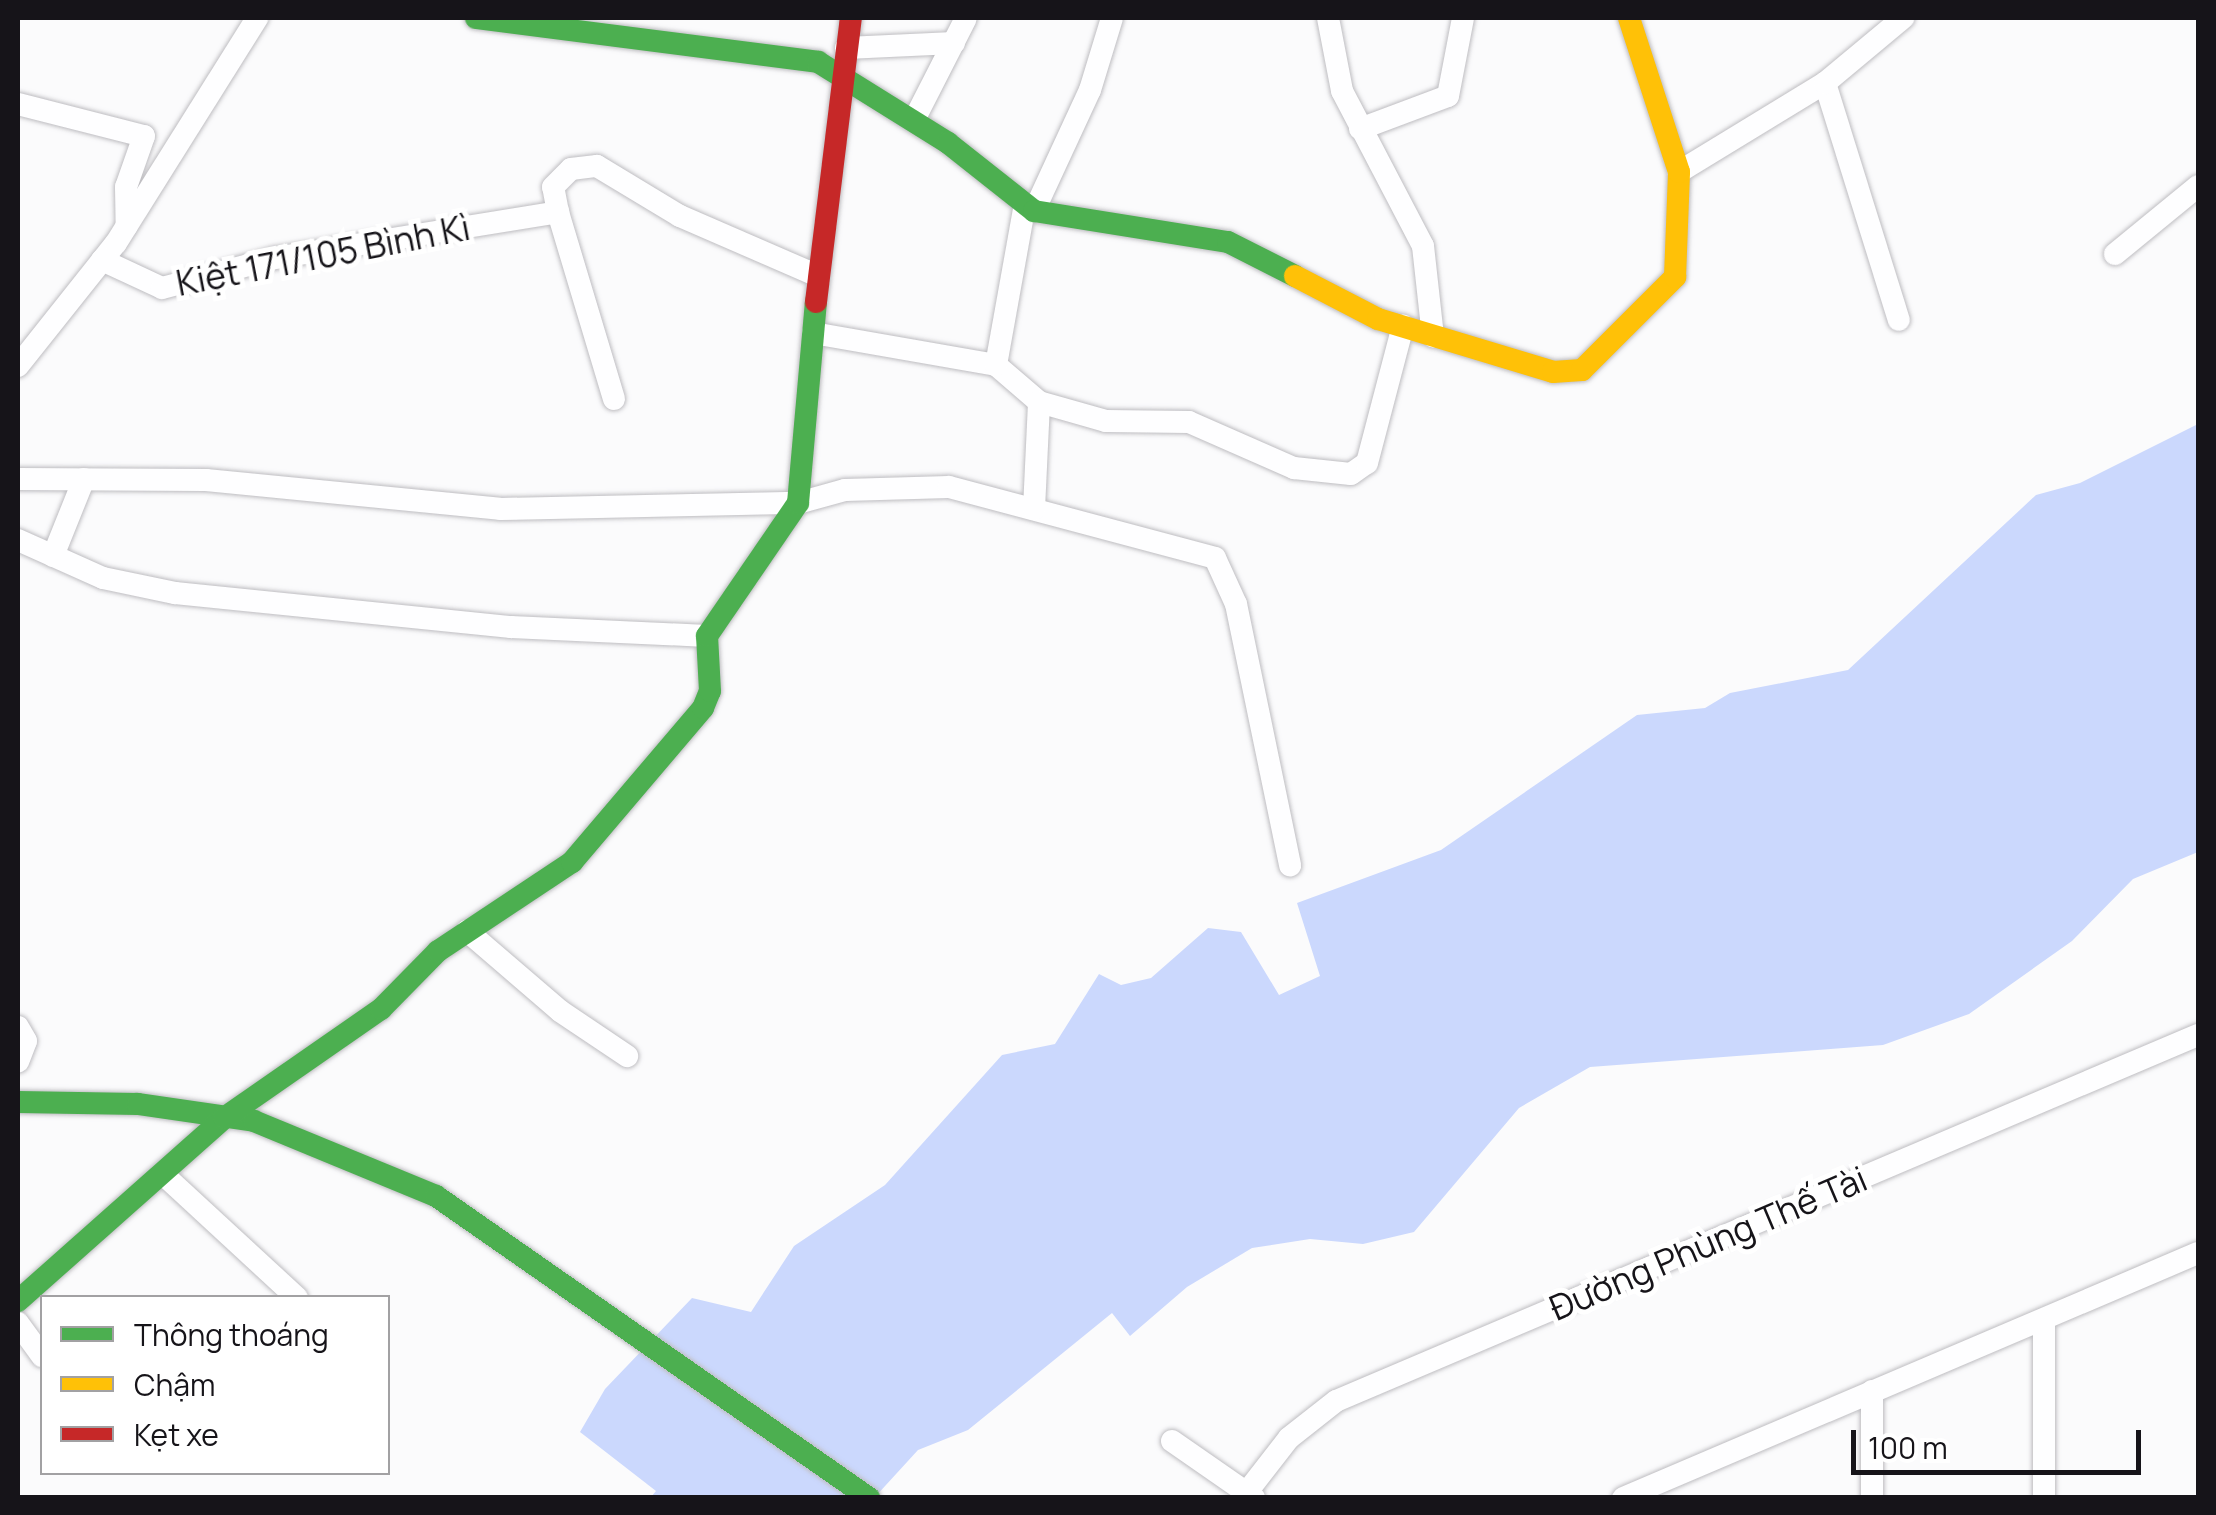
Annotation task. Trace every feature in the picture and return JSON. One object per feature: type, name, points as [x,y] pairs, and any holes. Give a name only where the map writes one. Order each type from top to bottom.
[{"type":"street","points":[[18,366],[126,226],[257,18]]},
{"type":"street","points":[[476,18],[572,26],[818,62],[914,120],[1029,208],[1228,242],[1402,326],[1552,372],[1582,370],[1675,276],[1679,172],[1629,18]]},
{"type":"street","points":[[18,1301],[166,1176],[224,1118],[381,1010],[468,931],[572,862],[702,708],[710,691],[707,636],[798,502],[818,276],[851,18]]},
{"type":"street","points":[[914,120],[966,18]]},
{"type":"street","points":[[996,365],[1029,208],[1090,90],[1112,18]]},
{"type":"street","points":[[1328,18],[1342,92],[1422,246],[1433,336]]},
{"type":"street","points":[[1360,130],[1448,96],[1463,18]]},
{"type":"street","points":[[1679,172],[1824,83],[1903,18]]},
{"type":"street","points":[[846,48],[954,43]]},
{"type":"street","points":[[1824,83],[1899,320]]},
{"type":"street","points":[[18,104],[144,136],[126,187],[126,226]]},
{"type":"street","points":[[614,399],[553,187],[571,169],[597,166],[680,216],[818,276]]},
{"type":"street","points":[[2115,254],[2198,186]]},
{"type":"street","name":"Kiệt 171/105 Bình Kì","points":[[102,260],[162,288],[227,268],[558,212]]},
{"type":"street","points":[[813,333],[996,365],[1039,402],[1106,421],[1189,422],[1294,468],[1358,472],[1402,326]]},
{"type":"street","points":[[1034,509],[1039,402]]},
{"type":"street","points":[[18,479],[206,480],[500,509],[798,502],[845,490],[949,487],[1215,558],[1236,604],[1290,865]]},
{"type":"street","points":[[53,556],[84,479]]},
{"type":"street","points":[[18,540],[104,578],[211,598],[511,627],[707,636]]},
{"type":"street","points":[[468,931],[560,1011],[627,1056]]},
{"type":"street","points":[[18,1027],[26,1041],[18,1062]]},
{"type":"street","name":"Đường Phùng Thế Tài","points":[[1251,1495],[1289,1438],[1336,1401],[2198,1035]]},
{"type":"street","points":[[18,1102],[138,1104],[224,1118],[313,1140],[436,1196],[869,1498]]},
{"type":"street","points":[[166,1176],[294,1295]]},
{"type":"street","points":[[1623,1498],[2198,1253]]},
{"type":"street","points":[[2044,1320],[2044,1498]]},
{"type":"street","points":[[18,1323],[40,1353]]},
{"type":"street","points":[[1872,1391],[1872,1498]]},
{"type":"street","points":[[1172,1441],[1251,1495]]},
{"type":"water","points":[[2198,424],[2198,852],[2133,879],[2072,941],[1969,1014],[1883,1045],[1590,1067],[1519,1108],[1414,1232],[1363,1244],[1310,1239],[1252,1248],[1187,1287],[1130,1336],[1112,1313],[968,1430],[918,1450],[875,1497],[651,1497],[656,1491],[580,1432],[605,1389],[692,1298],[751,1312],[794,1246],[885,1185],[1002,1055],[1055,1044],[1099,974],[1121,985],[1151,978],[1208,928],[1241,932],[1279,995],[1320,976],[1297,903],[1441,850],[1637,715],[1705,708],[1730,693],[1848,670],[2036,495],[2080,483]]},
{"type":"traffic: fast","points":[[476,18],[818,62],[948,143],[1034,211],[1228,242],[1295,276]]},
{"type":"traffic: fast","points":[[18,1301],[224,1118],[381,1009],[438,951],[572,862],[703,708],[710,691],[707,636],[798,503],[816,302]]},
{"type":"traffic: fast","points":[[18,1102],[138,1104],[254,1121],[436,1196],[869,1498]]},
{"type":"traffic: slow","points":[[1295,276],[1378,319],[1553,372],[1582,370],[1675,277],[1679,172],[1629,18]]},
{"type":"traffic: jam","points":[[816,302],[851,18]]}]
